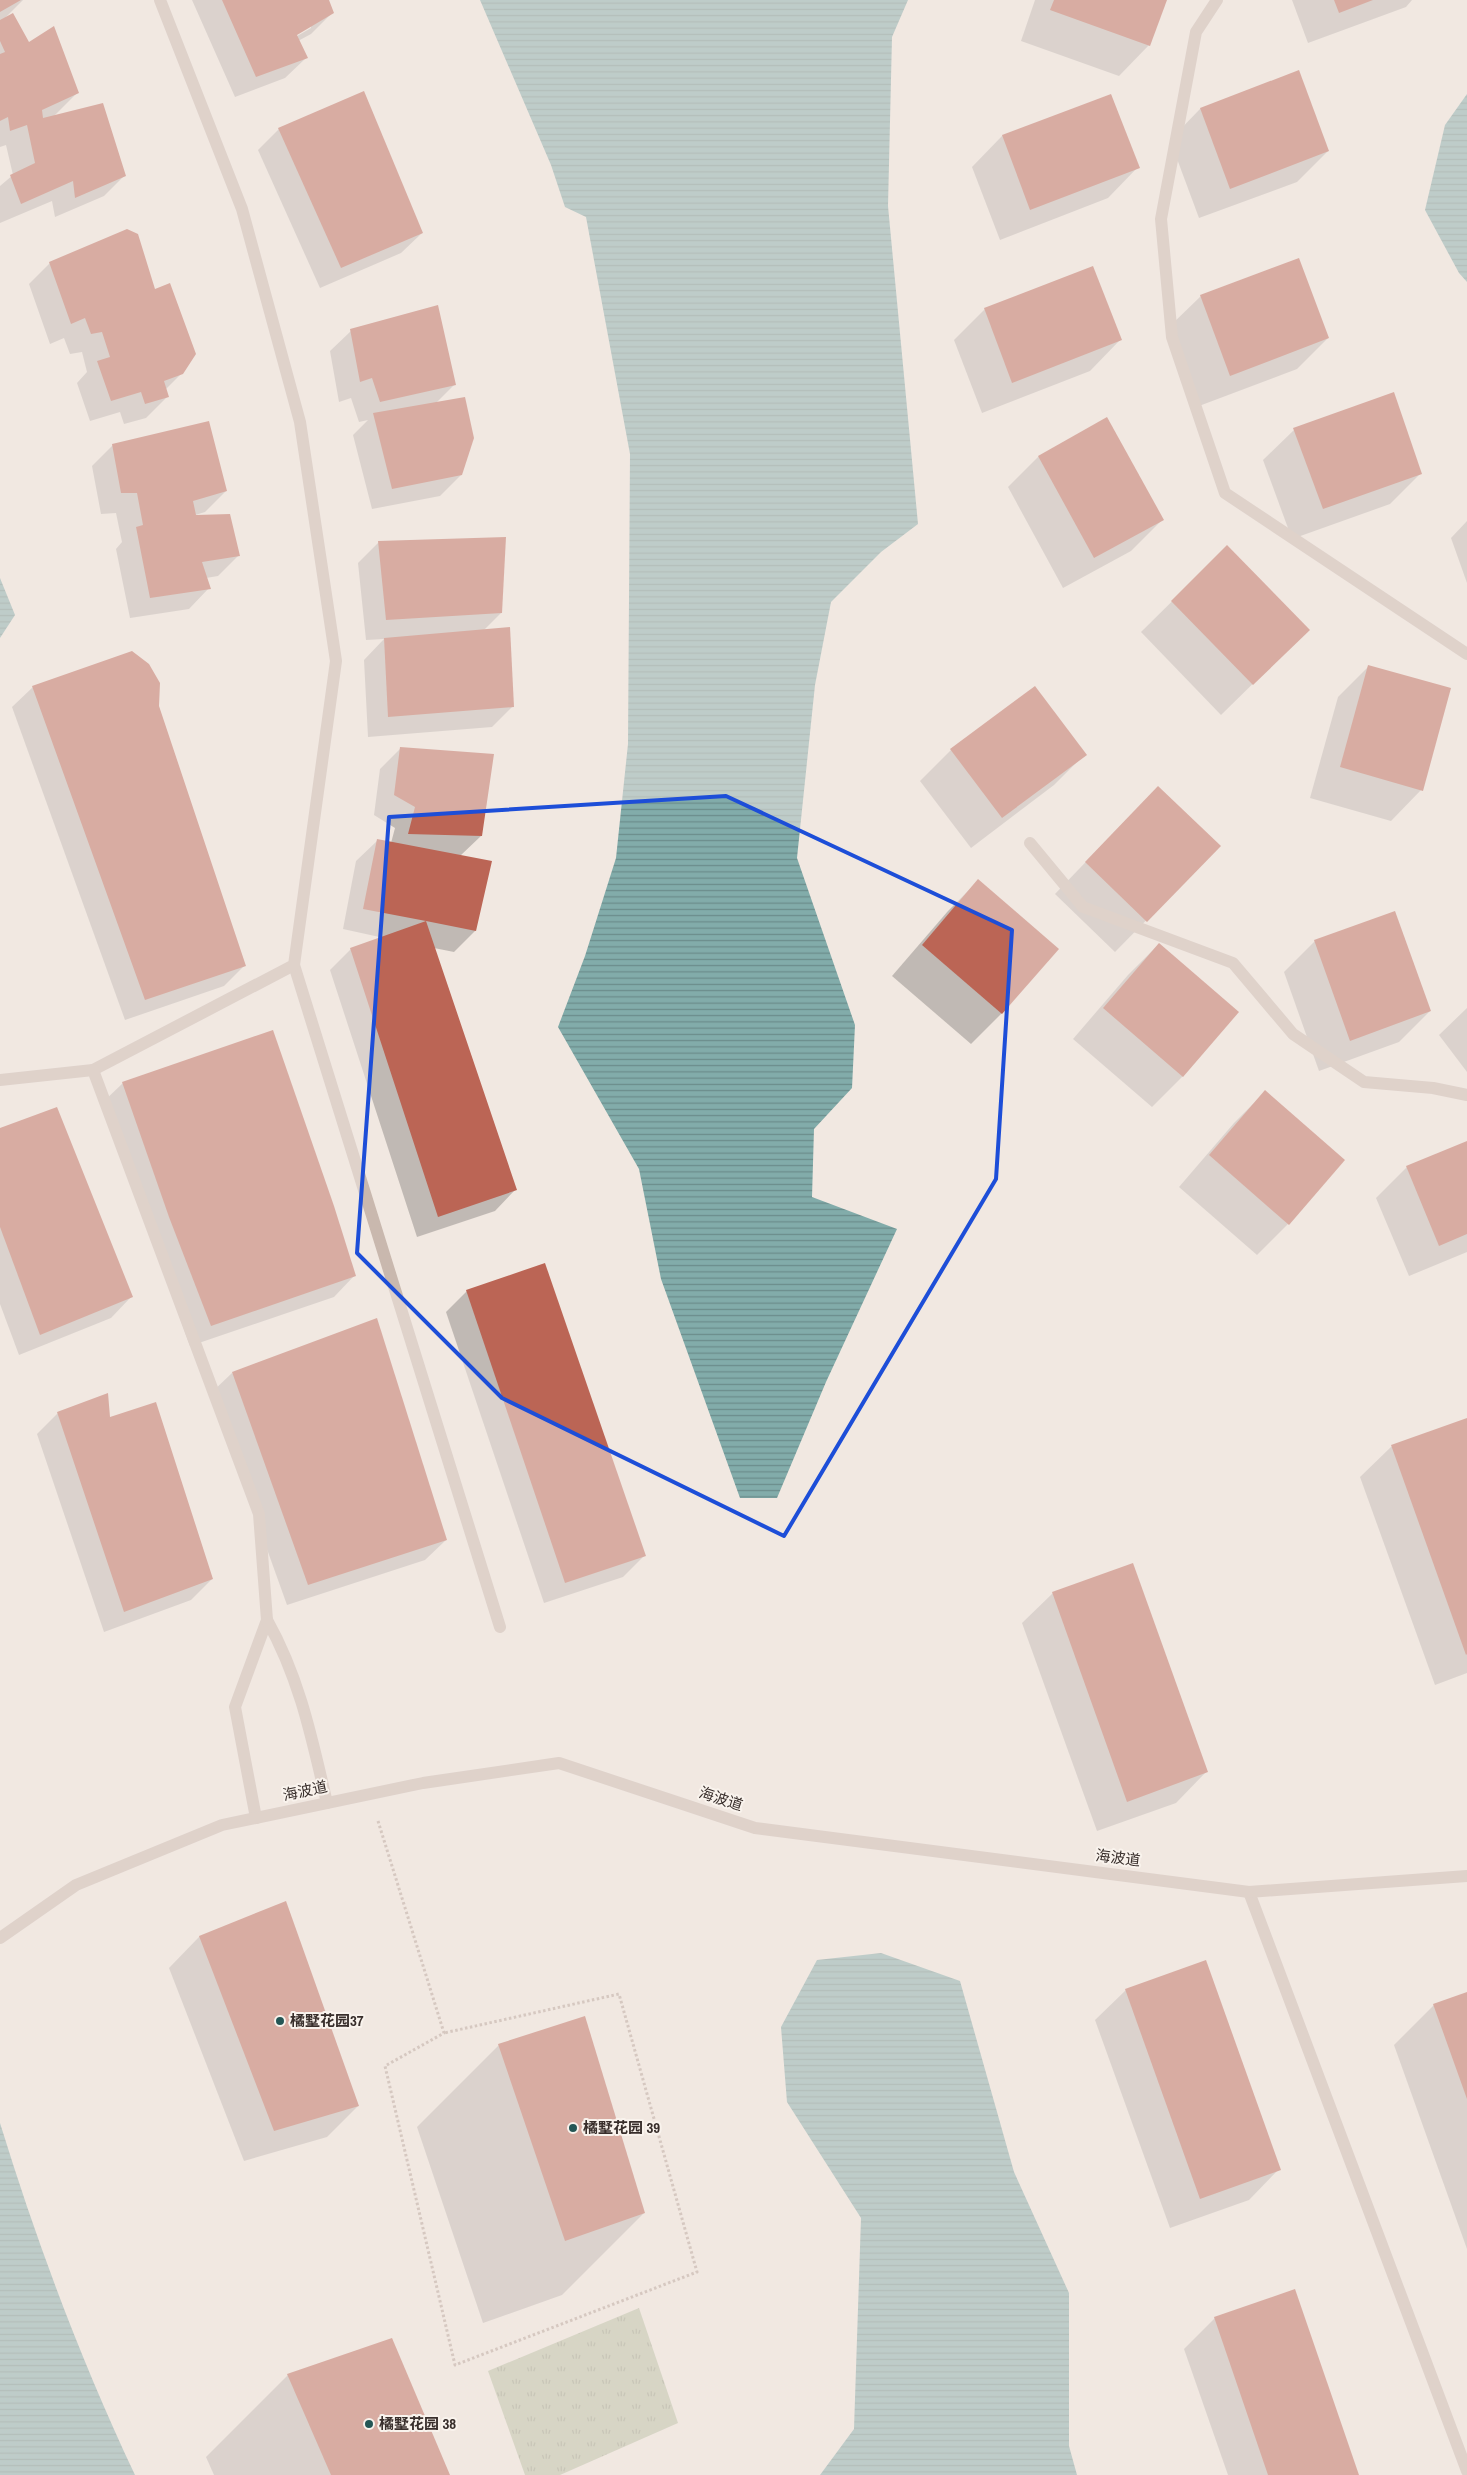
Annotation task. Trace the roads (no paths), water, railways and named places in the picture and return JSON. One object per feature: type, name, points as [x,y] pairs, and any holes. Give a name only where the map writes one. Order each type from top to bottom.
[{"type":"street","points":[[160,0],[242,209],[300,422],[336,661],[294,965],[500,1627]]},
{"type":"street","points":[[1217,0],[1196,32],[1161,219],[1172,337],[1225,493],[1467,654]]},
{"type":"street","points":[[1030,843],[1082,907],[1233,962],[1293,1034],[1364,1082],[1433,1088],[1467,1095]]},
{"type":"street","points":[[0,1080],[94,1070],[294,965]]},
{"type":"street","points":[[94,1070],[258,1514],[267,1620],[285,1653],[307,1719],[326,1804]]},
{"type":"street","points":[[256,1818],[235,1707],[267,1620]]},
{"type":"street","name":"海波道","points":[[0,1938],[76,1885],[222,1825],[423,1783],[559,1763],[755,1828],[1249,1892],[1467,1876]]},
{"type":"street","points":[[1249,1892],[1467,2471]]},
{"type":"water","points":[[480,0],[908,0],[892,37],[888,206],[918,524],[881,552],[831,602],[815,685],[797,858],[855,1025],[852,1088],[814,1129],[812,1197],[897,1229],[826,1382],[777,1498],[740,1498],[661,1279],[639,1169],[558,1027],[585,956],[616,858],[628,744],[630,454],[586,217],[565,207],[551,165]]},
{"type":"water","points":[[1467,94],[1467,282],[1459,273],[1425,210],[1445,125]]},
{"type":"water","points":[[0,578],[15,615],[0,638]]},
{"type":"water","points":[[881,1953],[960,1981],[1014,2172],[1069,2293],[1069,2446],[1077,2475],[820,2475],[854,2429],[861,2218],[787,2102],[781,2027],[817,1960]]},
{"type":"water","points":[[0,2123],[29,2213],[61,2301],[96,2389],[135,2475],[0,2475]]},
{"type":"place","name":"橘墅花园37","points":[[280,2021]]},
{"type":"place","name":"橘墅花园 39","points":[[573,2128]]},
{"type":"place","name":"橘墅花园 38","points":[[369,2424]]}]
